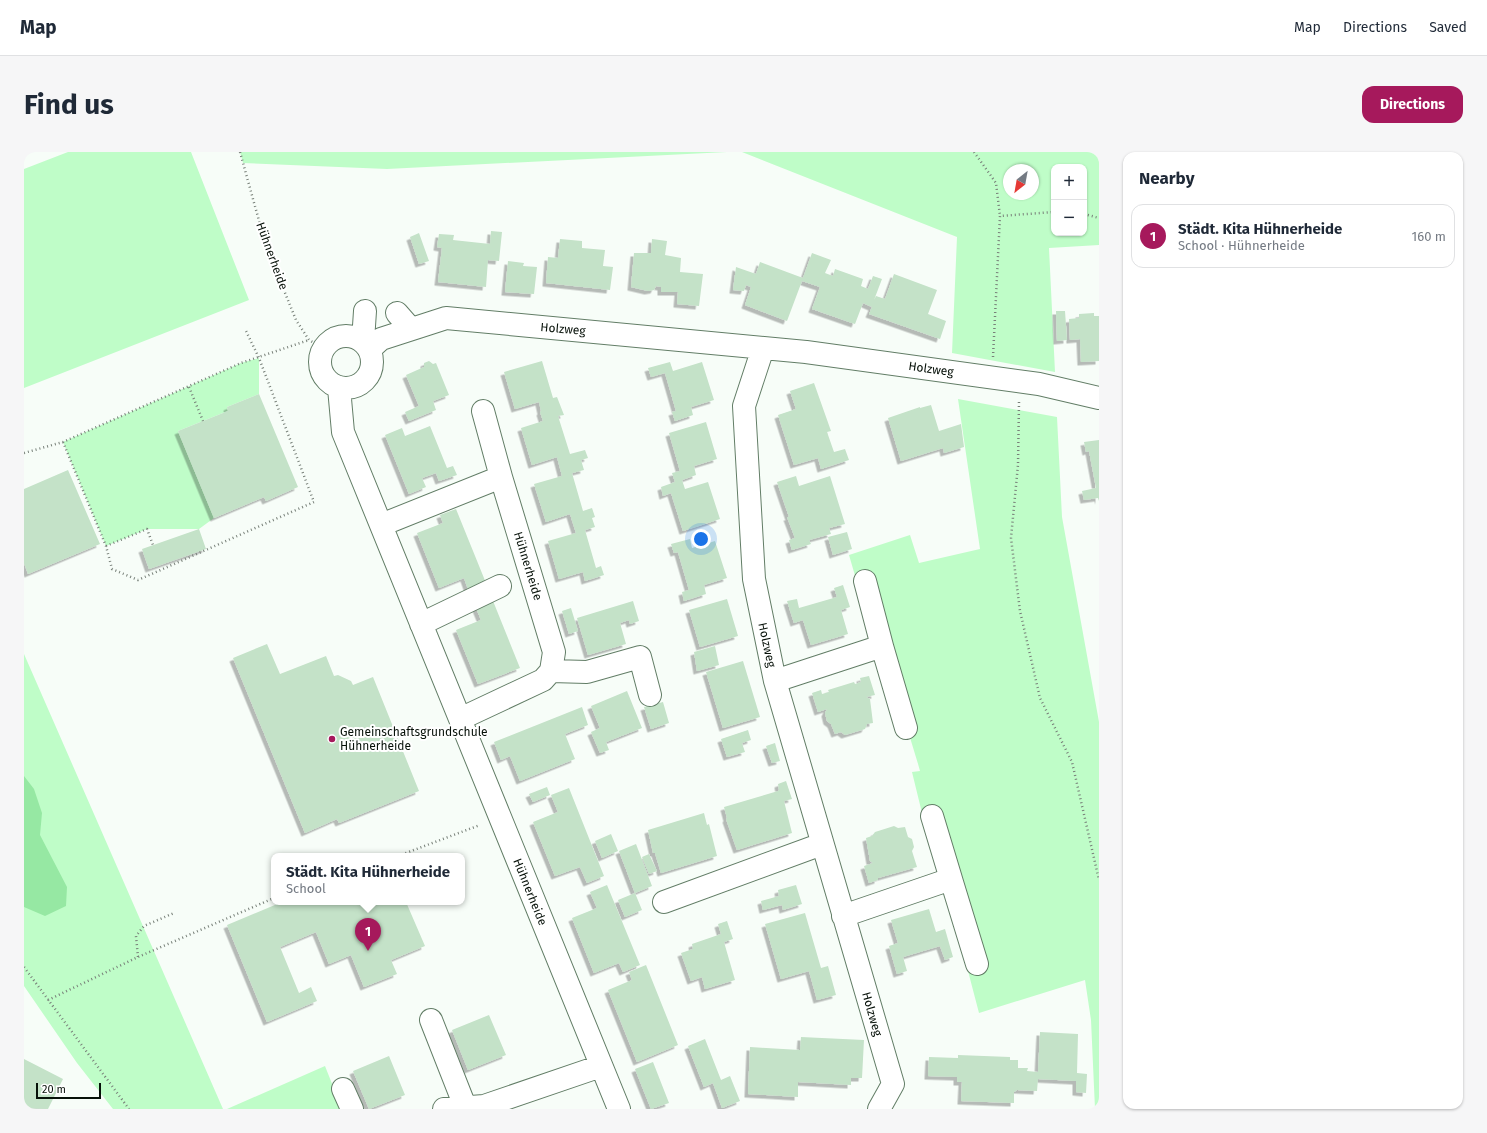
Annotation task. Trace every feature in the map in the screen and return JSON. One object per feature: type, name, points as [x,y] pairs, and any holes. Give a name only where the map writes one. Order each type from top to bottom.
[{"type":"street","points":[[365,310],[366,345],[373,359],[372,370],[368,379],[360,386],[350,389],[339,388],[330,383],[323,375],[320,366],[321,355],[316,345],[343,336],[354,337],[366,345]]},
{"type":"street","points":[[397,313],[411,330]]},
{"type":"street","name":"Holzweg","points":[[366,345],[380,339],[446,318],[806,352],[1039,384],[1099,398]]},
{"type":"street","name":"Holzweg","points":[[763,348],[744,406],[754,579],[775,681],[893,1084],[879,1109]]},
{"type":"street","name":"Hühnerheide","points":[[339,388],[343,432],[618,1109]]},
{"type":"street","name":"Hühnerheide","points":[[483,411],[501,477],[554,652],[551,671]]},
{"type":"street","points":[[381,525],[501,477]]},
{"type":"street","points":[[865,581],[906,728]]},
{"type":"street","points":[[421,624],[500,586]]},
{"type":"street","name":"Holzweg","points":[[775,681],[882,646]]},
{"type":"street","points":[[460,719],[543,680],[551,671],[587,672],[640,657],[650,695]]},
{"type":"street","points":[[932,816],[977,964]]},
{"type":"street","points":[[664,902],[822,844]]},
{"type":"street","points":[[843,916],[951,880]]},
{"type":"street","points":[[431,1020],[466,1109]]},
{"type":"street","points":[[444,1109],[466,1109],[484,1106],[601,1066]]},
{"type":"street","points":[[343,1089],[352,1109]]},
{"type":"path","name":"Hühnerheide","points":[[240,152],[266,246],[296,320],[316,345]]},
{"type":"path","points":[[974,152],[996,183],[1000,216],[992,377]]},
{"type":"path","points":[[1000,216],[1051,212]]},
{"type":"path","points":[[1087,215],[1099,218]]},
{"type":"path","points":[[63,442],[106,546],[112,569],[138,580],[314,502],[259,358],[246,331]]},
{"type":"path","points":[[24,453],[63,442],[241,363],[316,345]]},
{"type":"path","points":[[1019,381],[1018,465],[1011,538],[1020,611],[1040,698],[1072,762],[1099,880]]},
{"type":"path","points":[[189,387],[203,421]]},
{"type":"path","points":[[106,546],[147,529],[153,545]]},
{"type":"path","points":[[406,853],[500,817]]},
{"type":"path","points":[[48,1000],[138,957],[271,899]]},
{"type":"path","points":[[138,957],[136,936],[144,926],[174,913]]},
{"type":"path","points":[[24,967],[129,1109]]},
{"type":"shaded area","points":[[68,152],[191,152],[249,300],[24,388],[24,169]]},
{"type":"shaded area","points":[[240,152],[727,152],[387,169],[243,163]]},
{"type":"shaded area","points":[[742,152],[1099,152],[1099,245],[1049,248],[1055,372],[952,353],[957,237]]},
{"type":"shaded area","points":[[259,358],[259,394],[227,407],[228,411],[178,431],[214,518],[199,529],[147,529],[106,546],[63,442],[241,363]]},
{"type":"shaded area","points":[[958,399],[1057,417],[1062,517],[1099,722],[1099,1109],[1095,1109],[1091,1020],[1085,980],[979,1013],[968,971],[986,965],[922,813],[912,772],[920,771],[849,555],[910,535],[919,563],[980,549]]},
{"type":"shaded area","points":[[24,654],[223,1109],[113,1109],[77,1063],[24,986]]},
{"type":"shaded area","points":[[24,776],[34,789],[42,813],[40,835],[67,887],[66,906],[45,916],[24,907]]},
{"type":"shaded area","points":[[325,1066],[342,1109],[227,1109]]},
{"type":"building","points":[[491,231],[502,232],[499,261],[488,260],[486,287],[438,282],[442,248],[437,247],[439,234],[454,235],[453,240],[490,244]]},
{"type":"building","points":[[419,233],[429,261],[419,264],[410,237]]},
{"type":"building","points":[[560,239],[582,241],[582,248],[605,250],[603,266],[613,267],[610,290],[546,283],[548,257],[558,258]]},
{"type":"building","points":[[652,239],[667,241],[665,255],[681,258],[680,272],[703,274],[699,306],[677,304],[678,292],[661,292],[661,287],[656,286],[654,290],[648,291],[631,287],[634,253],[651,253]]},
{"type":"building","points":[[812,253],[831,260],[825,273],[833,276],[835,269],[863,279],[861,286],[868,289],[873,276],[882,279],[874,300],[876,296],[885,299],[894,274],[937,290],[928,314],[946,321],[940,339],[869,314],[872,307],[863,303],[855,324],[812,309],[820,287],[802,281],[787,321],[745,305],[751,287],[746,285],[744,291],[733,290],[736,267],[756,274],[760,262],[803,278]]},
{"type":"building","points":[[508,261],[524,263],[523,266],[537,267],[534,294],[505,292]]},
{"type":"building","points":[[1056,311],[1065,311],[1067,340],[1057,341]]},
{"type":"building","points":[[1094,313],[1094,316],[1099,316],[1099,361],[1081,362],[1080,339],[1070,340],[1069,319],[1079,318],[1079,314]]},
{"type":"building","points":[[429,361],[433,364],[436,363],[449,395],[433,401],[436,410],[409,421],[405,412],[419,406],[406,375],[424,367],[424,363]]},
{"type":"building","points":[[542,361],[553,398],[557,397],[564,415],[558,416],[570,454],[585,450],[588,458],[581,460],[584,470],[572,473],[583,511],[592,508],[595,517],[592,518],[595,527],[585,530],[596,568],[601,566],[604,575],[585,581],[583,572],[559,579],[548,541],[576,533],[570,514],[546,522],[534,484],[562,476],[557,457],[532,465],[521,428],[543,421],[539,402],[515,409],[504,372]]},
{"type":"building","points":[[670,362],[673,371],[702,362],[714,400],[691,407],[693,415],[675,421],[672,412],[676,411],[665,373],[651,377],[648,368]]},
{"type":"building","points":[[814,383],[831,431],[827,432],[834,452],[845,449],[849,460],[821,469],[818,458],[794,465],[778,415],[796,409],[790,391]]},
{"type":"building","points":[[259,394],[298,487],[266,501],[264,497],[214,518],[178,431],[228,411],[227,407]]},
{"type":"building","points":[[931,405],[939,431],[961,424],[964,447],[944,453],[943,448],[901,461],[888,418],[920,407]]},
{"type":"building","points":[[706,422],[717,459],[694,466],[696,475],[682,480],[685,489],[708,482],[720,519],[683,531],[671,493],[663,496],[661,487],[675,482],[672,473],[680,471],[669,433]]},
{"type":"building","points":[[430,426],[447,468],[453,466],[457,475],[439,481],[436,473],[422,478],[426,487],[409,494],[385,435],[402,428],[405,436]]},
{"type":"building","points":[[1099,440],[1099,501],[1098,498],[1084,500],[1082,491],[1096,488],[1089,451],[1086,452],[1084,442]]},
{"type":"building","points":[[68,470],[100,544],[28,574],[24,563],[24,489]]},
{"type":"building","points":[[796,476],[799,486],[830,476],[845,524],[829,528],[831,534],[809,540],[811,544],[792,550],[789,540],[795,538],[777,482]]},
{"type":"building","points":[[456,509],[488,588],[470,595],[464,578],[439,588],[417,533],[443,523],[440,515]]},
{"type":"building","points":[[199,529],[206,549],[149,569],[142,549]]},
{"type":"building","points":[[847,532],[852,549],[833,555],[828,537]]},
{"type":"building","points":[[690,539],[692,548],[715,541],[727,578],[704,585],[706,594],[684,601],[682,592],[689,590],[678,552],[674,553],[671,544]]},
{"type":"building","points":[[843,585],[850,607],[841,610],[848,634],[811,645],[803,620],[794,623],[787,601],[797,599],[799,608],[837,597],[834,588]]},
{"type":"building","points":[[491,596],[520,668],[478,684],[456,630],[481,620],[474,603]]},
{"type":"building","points":[[727,599],[738,636],[700,647],[689,610]]},
{"type":"building","points":[[633,601],[639,621],[630,624],[629,620],[620,623],[626,644],[588,655],[577,618]]},
{"type":"building","points":[[571,608],[578,631],[569,634],[562,611]]},
{"type":"building","name":"Gemeinschaftsgrundschule Hühnerheide","points":[[267,644],[280,674],[326,656],[334,676],[338,675],[351,681],[353,685],[373,677],[419,791],[339,823],[337,819],[305,833],[233,658]]},
{"type":"building","points":[[715,646],[719,665],[697,671],[694,652]]},
{"type":"building","points":[[743,661],[760,717],[723,728],[706,672]]},
{"type":"building","points":[[869,676],[875,695],[866,697],[870,699],[873,723],[867,724],[865,729],[845,735],[841,732],[835,734],[831,724],[827,721],[825,713],[827,709],[818,712],[812,693],[821,690],[822,694],[829,692],[828,690],[854,682],[855,684],[861,682],[860,678]]},
{"type":"building","points":[[627,691],[642,728],[606,742],[609,750],[600,753],[591,732],[600,728],[591,706]]},
{"type":"building","points":[[663,702],[669,723],[651,729],[644,707]]},
{"type":"building","points":[[582,707],[588,725],[565,734],[575,759],[520,781],[510,756],[501,760],[494,742]]},
{"type":"building","points":[[748,730],[751,740],[742,743],[745,752],[727,757],[721,739]]},
{"type":"building","points":[[775,743],[780,761],[772,763],[766,746]]},
{"type":"building","points":[[786,781],[792,799],[784,801],[792,833],[737,850],[726,819],[724,807],[778,791],[778,784]]},
{"type":"building","points":[[547,787],[550,795],[533,802],[529,794]]},
{"type":"building","points":[[569,788],[604,876],[587,883],[580,867],[555,876],[533,822],[558,812],[551,795]]},
{"type":"building","points":[[704,813],[707,825],[709,824],[717,856],[661,873],[655,853],[653,853],[648,830]]},
{"type":"building","points":[[894,826],[898,828],[905,827],[908,837],[912,839],[914,847],[912,851],[917,867],[878,878],[878,880],[869,883],[864,866],[873,863],[870,861],[866,838],[872,836],[875,832]]},
{"type":"building","points":[[611,834],[618,851],[602,858],[595,841]]},
{"type":"building","points":[[636,844],[652,886],[635,893],[619,851]]},
{"type":"building","points":[[649,854],[657,871],[649,874],[642,857]]},
{"type":"building","points":[[607,885],[640,965],[623,972],[619,963],[594,973],[572,918],[597,908],[590,892]]},
{"type":"building","points":[[796,885],[802,904],[783,910],[782,905],[763,910],[761,901],[779,896],[778,890]]},
{"type":"building","points":[[635,893],[642,910],[625,917],[618,900]]},
{"type":"building","points":[[275,905],[407,905],[425,946],[391,960],[397,974],[364,987],[351,955],[329,964],[316,932],[280,947],[299,993],[311,987],[317,1001],[267,1022],[227,925]]},
{"type":"building","points":[[929,909],[936,932],[945,929],[953,957],[945,960],[940,946],[903,957],[907,971],[897,974],[889,946],[898,943],[891,920]]},
{"type":"building","points":[[805,913],[821,968],[828,966],[836,995],[817,1000],[809,971],[781,979],[765,924]]},
{"type":"building","points":[[727,921],[733,939],[724,942],[735,980],[705,989],[702,977],[691,981],[681,953],[693,949],[692,944],[721,934],[718,924]]},
{"type":"building","points":[[646,965],[678,1045],[637,1062],[608,990],[632,980],[629,972]]},
{"type":"building","points":[[489,1015],[506,1055],[468,1070],[452,1030]]},
{"type":"building","points":[[1040,1032],[1078,1034],[1077,1073],[1087,1074],[1086,1093],[1076,1092],[1076,1081],[1038,1079],[1037,1091],[1017,1090],[1014,1092],[1014,1103],[961,1101],[962,1082],[957,1082],[957,1077],[928,1076],[929,1057],[958,1058],[958,1055],[1010,1057],[1010,1060],[1018,1060],[1018,1068],[1028,1068],[1027,1071],[1038,1072]]},
{"type":"building","points":[[801,1037],[864,1040],[862,1078],[851,1078],[851,1085],[798,1082],[798,1097],[748,1094],[750,1047],[800,1050]]},
{"type":"building","points":[[705,1039],[721,1080],[730,1076],[740,1101],[722,1108],[713,1083],[704,1087],[688,1046]]},
{"type":"building","points":[[389,1056],[405,1095],[369,1109],[353,1071]]},
{"type":"building","points":[[24,1059],[63,1079],[48,1109],[24,1108]]},
{"type":"building","points":[[653,1062],[669,1103],[651,1109],[635,1069]]},
{"type":"place","name":"Gemeinschaftsgrundschule Hühnerheide","points":[[332,739]]},
{"type":"place","name":"Städt. Kita Hühnerheide","points":[[368,951]]}]
